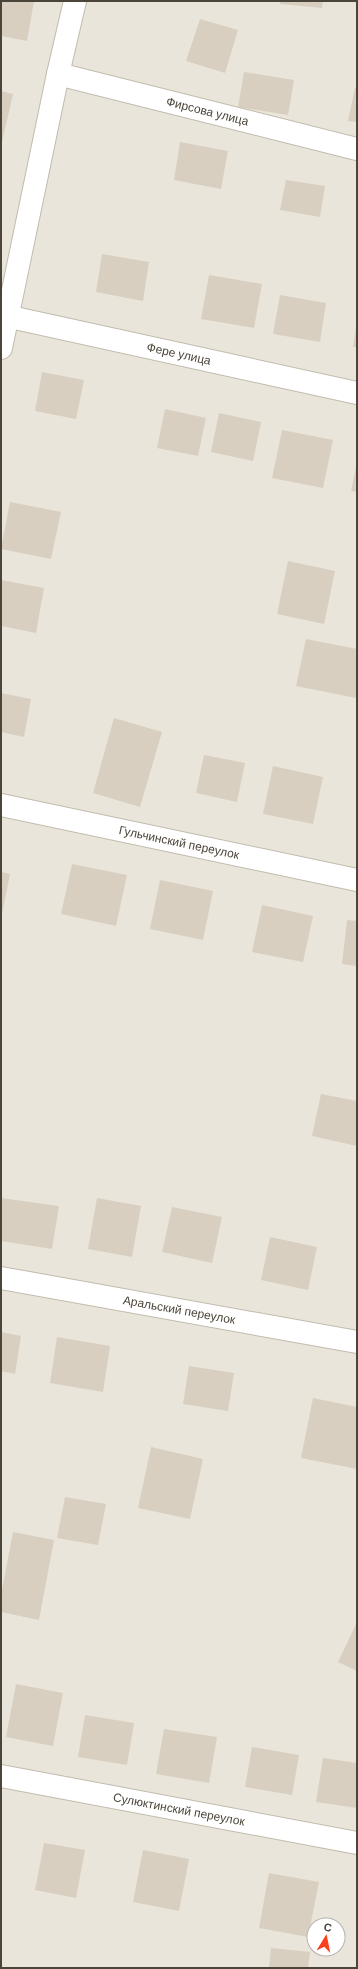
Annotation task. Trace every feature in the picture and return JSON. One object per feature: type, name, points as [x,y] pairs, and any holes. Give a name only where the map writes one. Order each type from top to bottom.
[{"type":"street","points":[[1,348],[4,316],[75,1]]},
{"type":"street","name":"Фирсова улица","points":[[58,74],[357,149]]},
{"type":"street","name":"Фере улица","points":[[4,316],[357,393]]},
{"type":"street","name":"Гульчинский переулок","points":[[1,804],[357,880]]},
{"type":"street","name":"Аральский переулок","points":[[1,1278],[357,1342]]},
{"type":"street","name":"Сулюктинский переулок","points":[[1,1776],[357,1843]]},
{"type":"shaded area","points":[[1,1],[357,1],[357,1968],[1,1968]]},
{"type":"building","points":[[1,1],[34,1],[27,41],[1,36]]},
{"type":"building","points":[[281,1],[323,1],[322,8],[280,4]]},
{"type":"building","points":[[200,19],[238,30],[225,73],[186,61]]},
{"type":"building","points":[[244,72],[294,80],[288,115],[238,107]]},
{"type":"building","points":[[355,88],[357,88],[357,122],[348,121]]},
{"type":"building","points":[[1,91],[13,94],[2,142],[1,142]]},
{"type":"building","points":[[180,142],[228,151],[221,189],[174,180]]},
{"type":"building","points":[[286,180],[325,186],[320,217],[280,210]]},
{"type":"building","points":[[102,254],[149,262],[143,301],[96,292]]},
{"type":"building","points":[[209,275],[262,284],[254,328],[201,319]]},
{"type":"building","points":[[280,295],[326,303],[320,342],[273,334]]},
{"type":"building","points":[[356,328],[357,347],[353,347]]},
{"type":"building","points":[[42,372],[84,380],[76,419],[35,411]]},
{"type":"building","points":[[165,409],[206,418],[198,456],[157,448]]},
{"type":"building","points":[[219,413],[261,422],[253,461],[211,452]]},
{"type":"building","points":[[282,430],[333,440],[323,488],[272,478]]},
{"type":"building","points":[[357,467],[357,492],[351,491]]},
{"type":"building","points":[[10,502],[61,512],[51,559],[1,549]]},
{"type":"building","points":[[288,561],[335,571],[324,624],[277,614]]},
{"type":"building","points":[[1,580],[44,588],[36,633],[1,626]]},
{"type":"building","points":[[306,639],[357,649],[356,698],[296,686]]},
{"type":"building","points":[[1,693],[31,699],[24,737],[1,732]]},
{"type":"building","points":[[114,718],[162,732],[140,807],[93,793]]},
{"type":"building","points":[[204,755],[245,763],[237,802],[196,793]]},
{"type":"building","points":[[273,766],[323,777],[313,824],[263,814]]},
{"type":"building","points":[[72,864],[127,875],[116,926],[61,914]]},
{"type":"building","points":[[1,872],[10,874],[2,914],[1,914]]},
{"type":"building","points":[[160,880],[213,891],[203,940],[150,929]]},
{"type":"building","points":[[262,905],[313,916],[303,962],[252,952]]},
{"type":"building","points":[[347,920],[357,921],[357,966],[342,964]]},
{"type":"building","points":[[321,1094],[357,1101],[357,1146],[312,1136]]},
{"type":"building","points":[[1,1198],[59,1206],[52,1249],[1,1241]]},
{"type":"building","points":[[97,1198],[141,1206],[132,1257],[88,1249]]},
{"type":"building","points":[[172,1207],[222,1217],[212,1263],[162,1252]]},
{"type":"building","points":[[270,1237],[317,1247],[308,1290],[261,1280]]},
{"type":"building","points":[[1,1332],[21,1336],[15,1374],[1,1371]]},
{"type":"building","points":[[57,1337],[110,1346],[103,1392],[50,1383]]},
{"type":"building","points":[[189,1366],[234,1373],[228,1411],[183,1404]]},
{"type":"building","points":[[313,1398],[357,1407],[357,1469],[301,1458]]},
{"type":"building","points":[[151,1447],[203,1459],[190,1519],[138,1508]]},
{"type":"building","points":[[65,1497],[106,1504],[98,1545],[57,1538]]},
{"type":"building","points":[[13,1532],[54,1540],[39,1620],[1,1612],[1,1595]]},
{"type":"building","points":[[357,1622],[357,1671],[338,1662]]},
{"type":"building","points":[[16,1684],[63,1693],[53,1746],[6,1737]]},
{"type":"building","points":[[85,1715],[134,1723],[127,1765],[78,1757]]},
{"type":"building","points":[[164,1729],[217,1737],[209,1783],[156,1774]]},
{"type":"building","points":[[252,1747],[299,1755],[292,1795],[245,1787]]},
{"type":"building","points":[[323,1758],[357,1763],[357,1808],[316,1802]]},
{"type":"building","points":[[44,1843],[85,1850],[76,1898],[35,1890]]},
{"type":"building","points":[[143,1850],[189,1859],[179,1911],[133,1902]]},
{"type":"building","points":[[269,1873],[319,1882],[312,1917],[306,1917],[306,1937],[259,1928]]},
{"type":"building","points":[[271,1948],[306,1952],[306,1957],[309,1957],[308,1968],[269,1968]]}]
